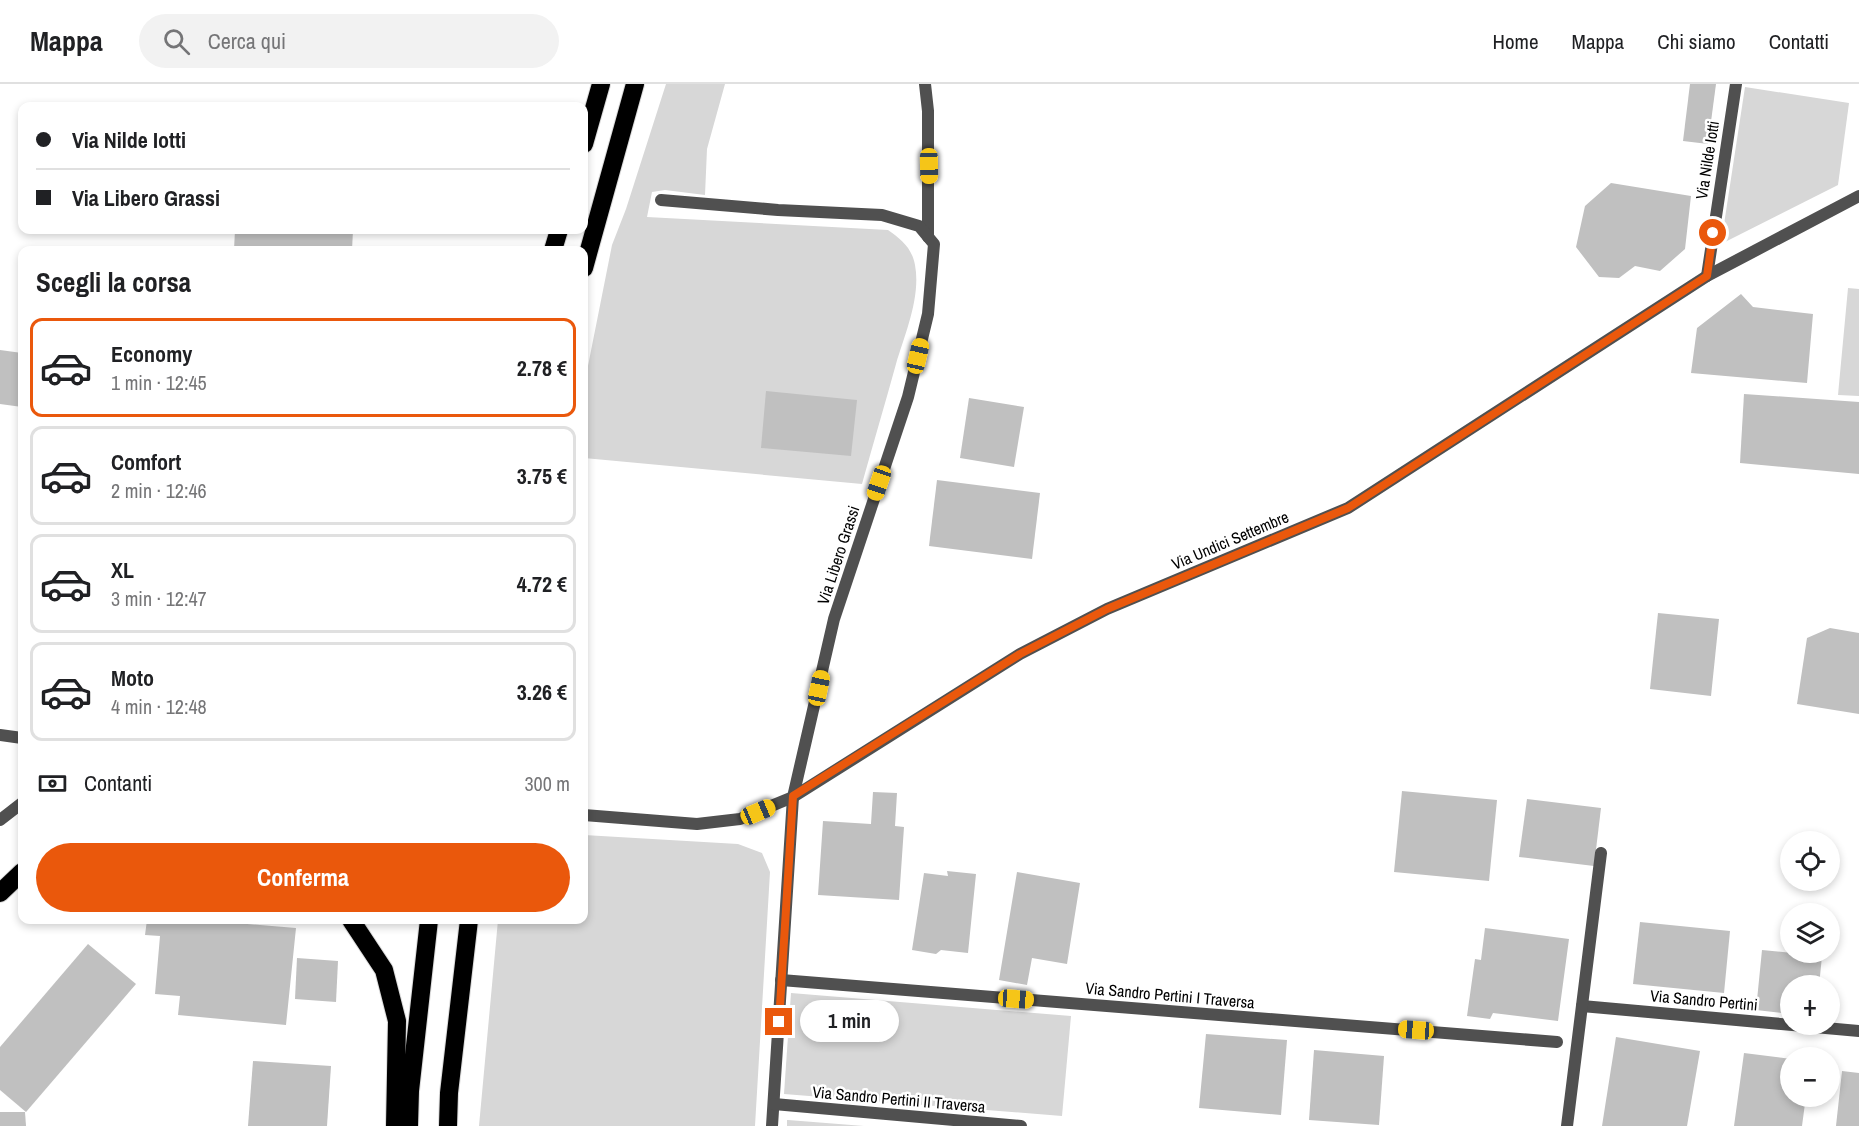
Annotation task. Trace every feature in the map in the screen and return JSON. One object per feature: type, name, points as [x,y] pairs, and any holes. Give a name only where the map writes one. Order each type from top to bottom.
[{"type":"highway","points":[[588,124],[594,93],[601,84]]},
{"type":"highway","points":[[588,254],[635,84]]},
{"type":"highway","points":[[0,892],[18,876]]},
{"type":"highway","points":[[354,924],[384,970],[397,1021],[395,1126]]},
{"type":"highway","points":[[409,1126],[410,1091],[429,924]]},
{"type":"highway","points":[[448,1126],[449,1093],[469,924]]},
{"type":"street","name":"Via Libero Grassi","points":[[772,1126],[793,796],[834,619],[908,398],[928,314],[934,244],[928,237],[928,111],[925,84]]},
{"type":"street","name":"Via Nilde Iotti","points":[[1707,276],[1736,84]]},
{"type":"street","name":"Via Undici Settembre","points":[[588,815],[697,824],[740,819],[793,796],[1020,654],[1107,609],[1348,508],[1707,276],[1859,196]]},
{"type":"street","points":[[661,200],[778,210],[882,215],[919,226],[928,237]]},
{"type":"street","points":[[0,735],[18,737]]},
{"type":"street","points":[[0,820],[18,806]]},
{"type":"street","points":[[1567,1126],[1601,853]]},
{"type":"street","name":"Via Sandro Pertini I Traversa","points":[[782,980],[1557,1042]]},
{"type":"street","name":"Via Sandro Pertini","points":[[1582,1006],[1859,1031]]},
{"type":"street","name":"Via Sandro Pertini II Traversa","points":[[774,1104],[1021,1126]]},
{"type":"shaded area","points":[[666,84],[725,84],[707,149],[705,195],[665,190],[652,192],[647,217],[888,230],[909,249],[915,265],[914,302],[862,484],[588,458],[588,366],[612,245],[626,209]]},
{"type":"shaded area","points":[[1745,87],[1849,103],[1838,185],[1721,244]]},
{"type":"shaded area","points":[[1848,288],[1859,289],[1859,396],[1838,395]]},
{"type":"shaded area","points":[[588,835],[738,844],[762,853],[770,872],[755,1126],[479,1126],[498,924],[588,924]]},
{"type":"shaded area","points":[[791,993],[1071,1016],[1062,1116],[784,1094]]},
{"type":"shaded area","points":[[788,1120],[864,1126],[787,1126]]},
{"type":"building","points":[[1690,84],[1716,84],[1708,144],[1683,141]]},
{"type":"building","points":[[1611,183],[1691,196],[1685,249],[1660,271],[1635,266],[1619,278],[1599,277],[1576,247],[1585,206]]},
{"type":"building","points":[[235,234],[353,234],[352,246],[234,246]]},
{"type":"building","points":[[1741,294],[1753,307],[1813,314],[1807,383],[1691,373],[1697,328]]},
{"type":"building","points":[[0,350],[18,352],[18,406],[0,404]]},
{"type":"building","points":[[766,391],[857,400],[851,456],[761,448]]},
{"type":"building","points":[[1744,394],[1859,402],[1859,474],[1740,463]]},
{"type":"building","points":[[969,398],[1024,407],[1014,467],[960,458]]},
{"type":"building","points":[[937,480],[1040,493],[1032,559],[929,546]]},
{"type":"building","points":[[1658,613],[1719,619],[1711,696],[1650,689]]},
{"type":"building","points":[[1830,628],[1859,633],[1859,714],[1797,704],[1807,638]]},
{"type":"building","points":[[1402,791],[1497,800],[1489,881],[1394,872]]},
{"type":"building","points":[[873,792],[897,793],[895,826],[904,827],[899,900],[818,895],[823,821],[871,824]]},
{"type":"building","points":[[1527,799],[1601,808],[1594,866],[1519,857]]},
{"type":"building","points":[[947,871],[976,874],[968,953],[941,950],[936,954],[912,950],[924,873],[948,876]]},
{"type":"building","points":[[1017,872],[1080,883],[1067,964],[1032,958],[1027,985],[999,980]]},
{"type":"building","points":[[1640,922],[1730,931],[1724,993],[1633,984]]},
{"type":"building","points":[[146,924],[248,924],[296,928],[286,1025],[178,1015],[180,996],[155,994],[160,936],[145,935]]},
{"type":"building","points":[[1485,928],[1569,939],[1558,1021],[1493,1013],[1490,1019],[1467,1016],[1475,959],[1481,960]]},
{"type":"building","points":[[88,944],[136,984],[26,1112],[0,1090],[0,1047]]},
{"type":"building","points":[[1762,950],[1780,952],[1780,963],[1821,963],[1820,975],[1780,975],[1780,1013],[1756,1010]]},
{"type":"building","points":[[297,958],[338,961],[336,1002],[295,999]]},
{"type":"building","points":[[1206,1034],[1287,1040],[1281,1115],[1199,1108]]},
{"type":"building","points":[[1616,1037],[1700,1051],[1687,1126],[1602,1126]]},
{"type":"building","points":[[1314,1050],[1384,1056],[1379,1125],[1309,1120]]},
{"type":"building","points":[[1744,1053],[1780,1058],[1780,1107],[1805,1107],[1802,1126],[1734,1126]]},
{"type":"building","points":[[253,1061],[331,1066],[327,1126],[248,1126]]},
{"type":"building","points":[[1842,1071],[1859,1073],[1859,1126],[1836,1126],[1838,1107],[1840,1107]]},
{"type":"building","points":[[0,1112],[25,1112],[26,1126],[0,1126]]},
{"type":"route","points":[[779,1022],[793,796],[1020,654],[1107,609],[1348,508],[1707,276],[1713,233]]}]
